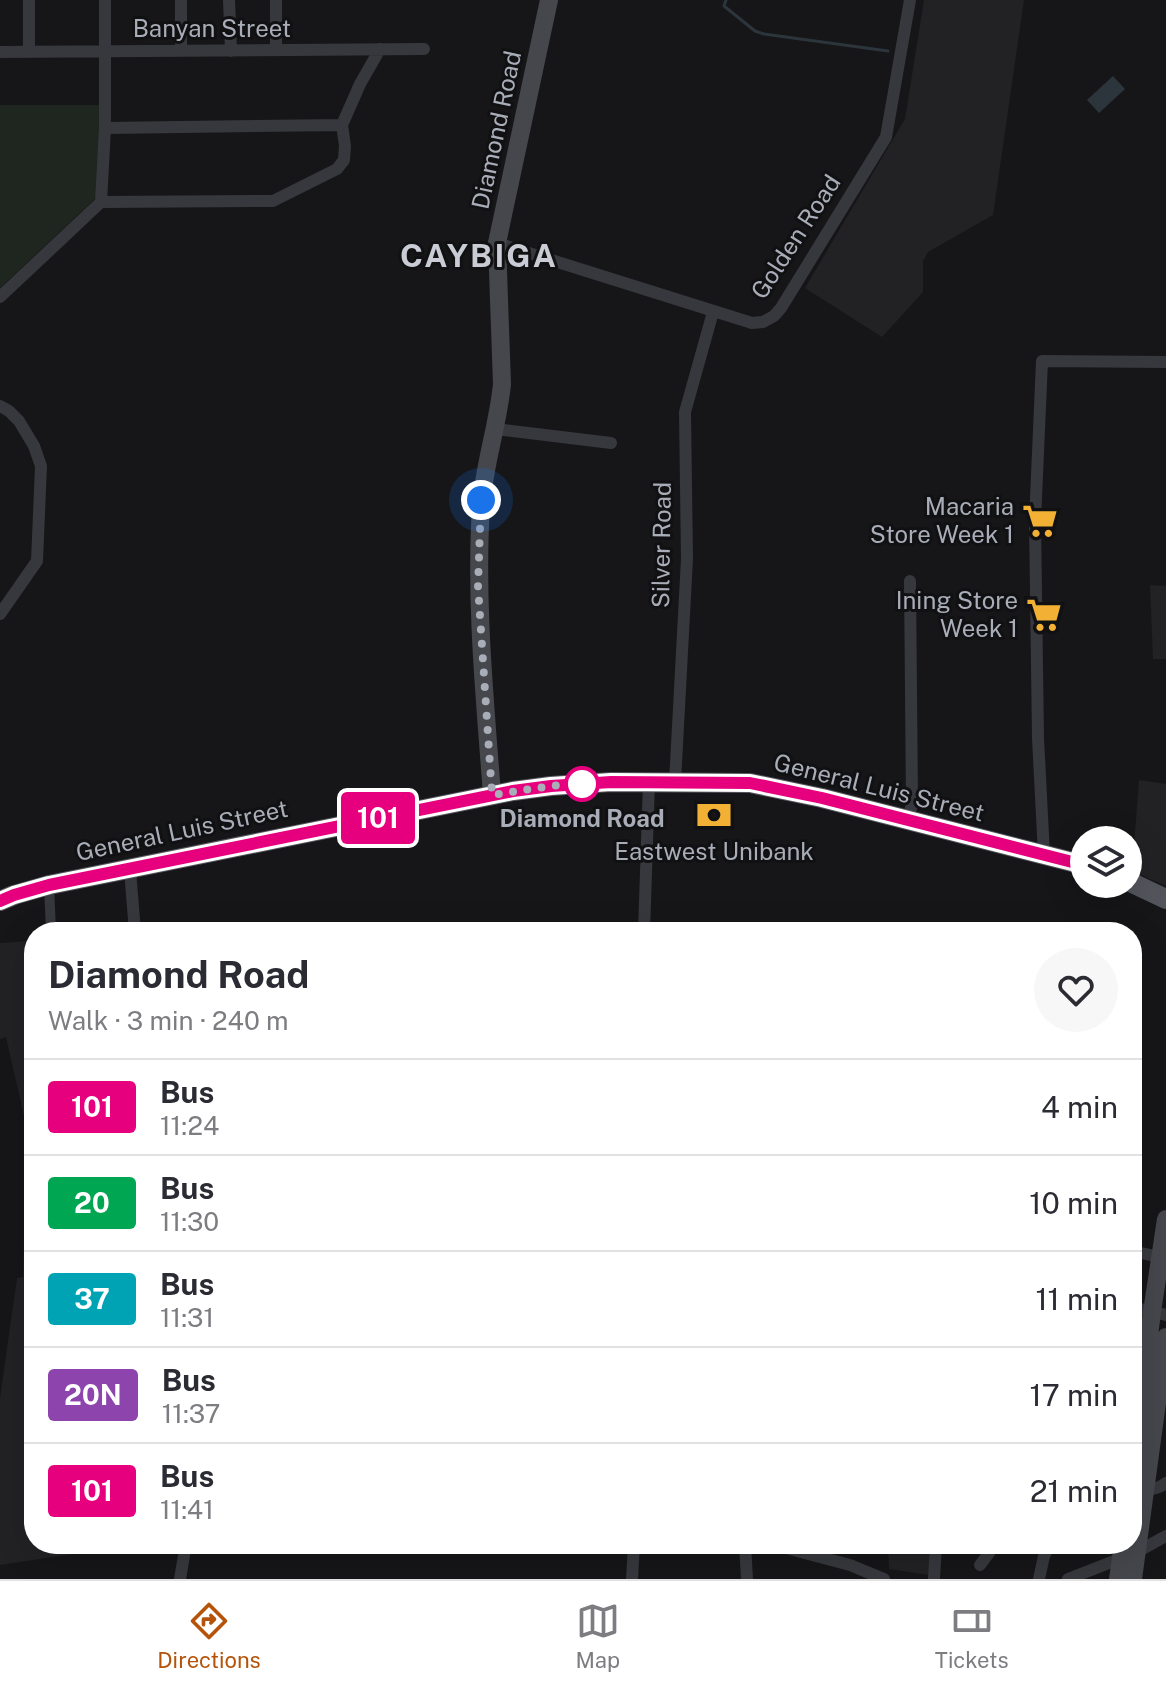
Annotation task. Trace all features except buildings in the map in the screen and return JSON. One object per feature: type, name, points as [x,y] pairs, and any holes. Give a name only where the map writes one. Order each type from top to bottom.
[{"type":"main road","name":"Diamond Road","points":[[492,795],[478,557],[481,500],[502,384],[497,243],[549,0]]},
{"type":"main road","name":"General Luis Street","points":[[0,901],[49,885],[492,795],[551,786],[611,782],[750,783],[1070,862]]},
{"type":"main road","points":[[1142,888],[1166,899]]},
{"type":"main road","points":[[1142,1354],[1159,1314],[1166,1219]]},
{"type":"main road","points":[[1142,1435],[1166,1337]]},
{"type":"main road","points":[[1142,1383],[1148,1413],[1142,1464]]},
{"type":"main road","points":[[1118,1579],[1126,1554]]},
{"type":"main road","points":[[1128,1554],[1133,1579]]},
{"type":"street","points":[[29,0],[29,52]]},
{"type":"street","points":[[101,202],[105,128],[105,0]]},
{"type":"street","points":[[181,0],[181,51]]},
{"type":"street","points":[[229,0],[231,51]]},
{"type":"street","points":[[276,0],[276,50]]},
{"type":"street","name":"Golden Road","points":[[497,243],[752,323],[774,316],[804,273],[886,137],[910,0]]},
{"type":"street","points":[[0,297],[101,202],[273,201],[337,169],[344,160],[342,125],[380,49]]},
{"type":"street","name":"Banyan Street","points":[[0,52],[424,49]]},
{"type":"street","points":[[105,128],[342,125]]},
{"type":"street","name":"Silver Road","points":[[675,782],[687,559],[685,412],[713,312]]},
{"type":"street","points":[[1044,855],[1038,738],[1035,521],[1042,361],[1166,362]]},
{"type":"street","points":[[0,406],[19,421],[34,446],[41,466],[37,561],[0,614]]},
{"type":"street","points":[[495,429],[611,443]]},
{"type":"street","points":[[908,820],[912,804],[910,581]]},
{"type":"street","points":[[644,922],[649,782]]},
{"type":"street","points":[[130,870],[134,922]]},
{"type":"street","points":[[49,885],[51,922]]},
{"type":"street","points":[[1142,1253],[1163,1258]]},
{"type":"street","points":[[1142,1489],[1166,1483]]},
{"type":"street","points":[[1142,1545],[1166,1536]]},
{"type":"street","points":[[180,1579],[184,1554]]},
{"type":"street","points":[[632,1579],[633,1554]]},
{"type":"street","points":[[746,1554],[747,1579]]},
{"type":"street","points":[[809,1554],[850,1565],[884,1579]]},
{"type":"street","points":[[934,1579],[935,1554]]},
{"type":"street","points":[[980,1565],[988,1554]]},
{"type":"street","points":[[1039,1579],[1045,1554]]},
{"type":"street","points":[[1068,1579],[1121,1554]]},
{"type":"shaded area","points":[[924,0],[1024,0],[993,215],[928,252],[923,261],[923,292],[882,337],[805,288],[905,119]]},
{"type":"shaded area","points":[[1113,76],[1125,89],[1099,113],[1087,100]]},
{"type":"shaded area","points":[[0,105],[99,105],[100,194],[0,288]]},
{"type":"shaded area","points":[[1150,585],[1166,586],[1166,659],[1153,659]]},
{"type":"shaded area","points":[[1139,780],[1166,784],[1166,886],[1142,875],[1142,826],[1135,826]]},
{"type":"shaded area","points":[[24,941],[24,1116],[6,1037],[0,1039],[0,943]]},
{"type":"shaded area","points":[[24,1240],[24,1554],[73,1554],[0,1565],[0,1398],[17,1278],[23,1277]]},
{"type":"shaded area","points":[[888,1554],[930,1554],[929,1575],[889,1569]]},
{"type":"waterway","points":[[726,0],[724,6],[755,31],[764,34],[888,51]]},
{"type":"bus line","name":"101","points":[[0,901],[86,877],[513,791],[611,782],[726,782],[769,786],[1070,861]]},
{"type":"place","name":"Macaria Store Week 1","points":[[1040,521]]},
{"type":"place","name":"Ining Store Week 1","points":[[1044,615]]},
{"type":"place","name":"Diamond Road","points":[[582,784]]},
{"type":"place","name":"Eastwest Unibank","points":[[714,815]]},
{"type":"district","name":"CAYBIGA","points":[[479,256]]},
{"type":"route","points":[[481,500],[478,586],[492,795],[587,783],[582,784]]}]
